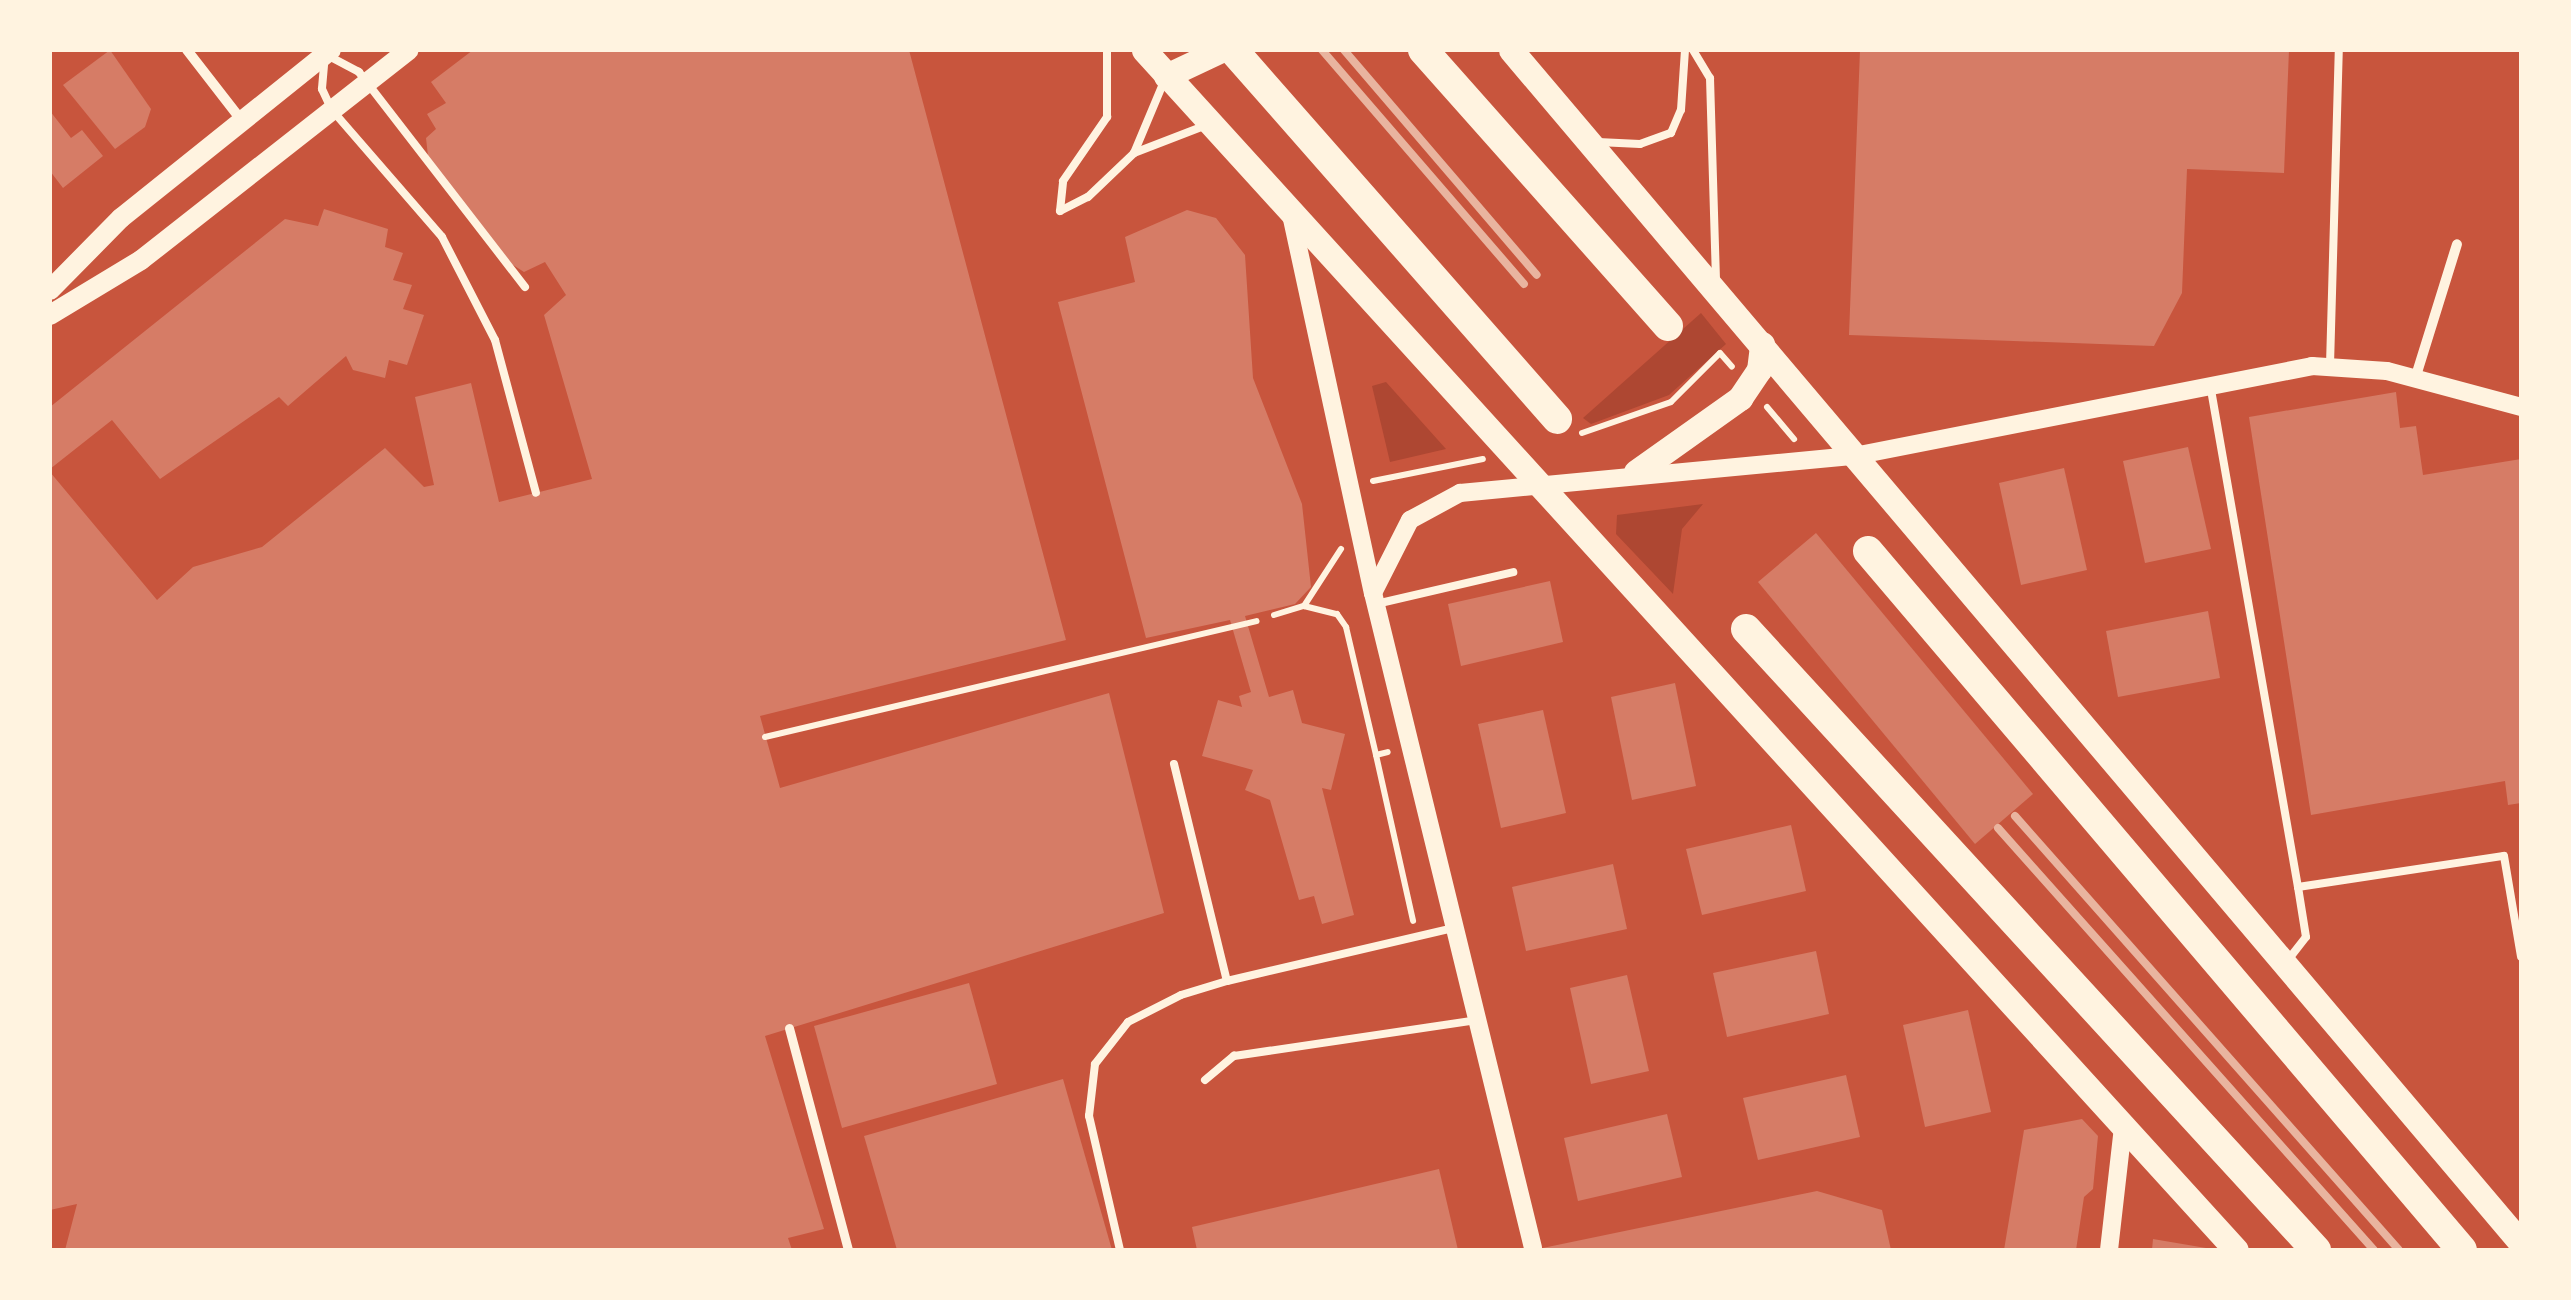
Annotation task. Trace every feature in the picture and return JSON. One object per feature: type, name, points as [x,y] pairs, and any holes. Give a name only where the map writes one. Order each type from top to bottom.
[{"type":"highway","points":[[1233,50],[1567,427]]},
{"type":"highway","points":[[1423,50],[1668,326]]},
{"type":"highway","points":[[1868,551],[2462,1250]]},
{"type":"highway","points":[[1746,629],[2316,1250]]},
{"type":"main road","points":[[50,315],[140,260],[409,50]]},
{"type":"main road","points":[[1144,50],[1292,219],[2236,1250]]},
{"type":"main road","points":[[1166,76],[1191,69],[1221,50]]},
{"type":"main road","points":[[1511,50],[2521,1243]]},
{"type":"main road","points":[[50,290],[122,218],[328,52]]},
{"type":"main road","points":[[1636,472],[1750,388],[1762,344]]},
{"type":"street","points":[[187,50],[242,120]]},
{"type":"street","points":[[1292,219],[1375,598],[1534,1248]]},
{"type":"street","points":[[2415,379],[2457,244]]},
{"type":"street","points":[[1375,598],[1396,536],[1429,504],[1460,492],[1636,472],[1854,456],[2210,384],[2330,365],[2415,379],[2521,407]]},
{"type":"street","points":[[789,1028],[848,1250]]},
{"type":"street","points":[[2109,1250],[2123,1128]]},
{"type":"lane","points":[[1107,50],[1107,117],[1063,181],[1060,211],[1088,197],[1134,153],[1208,124]]},
{"type":"lane","points":[[1590,141],[1640,144],[1671,133],[1681,110],[1685,50]]},
{"type":"lane","points":[[1693,50],[1710,78],[1716,289]]},
{"type":"lane","points":[[2330,365],[2339,50]]},
{"type":"lane","points":[[525,286],[367,82],[348,63],[328,52],[322,89],[332,110],[423,212],[459,266],[495,340],[536,493]]},
{"type":"lane","points":[[1134,153],[1166,76]]},
{"type":"lane","points":[[2210,384],[2306,937],[2284,966]]},
{"type":"lane","points":[[1375,598],[1513,572]]},
{"type":"lane","points":[[1174,764],[1227,981]]},
{"type":"lane","points":[[2298,887],[2504,856],[2521,957]]},
{"type":"lane","points":[[1120,1250],[1089,1116],[1095,1064],[1128,1022],[1181,995],[1227,981],[1455,928]]},
{"type":"lane","points":[[1205,1080],[1234,1056],[1480,1020]]},
{"type":"path","points":[[1567,427],[1671,402],[1720,353],[1813,461]]},
{"type":"path","points":[[1350,484],[1508,454]]},
{"type":"path","points":[[1304,606],[1348,539]]},
{"type":"path","points":[[1274,615],[1304,606],[1337,614],[1346,627],[1416,937]]},
{"type":"path","points":[[765,736],[1257,621]]},
{"type":"path","points":[[1376,755],[1412,747]]},
{"type":"shaded area","points":[[1701,313],[1726,344],[1669,395],[1591,424],[1583,418]]},
{"type":"shaded area","points":[[1386,382],[1446,449],[1390,462],[1372,386]]},
{"type":"shaded area","points":[[1703,504],[1682,529],[1673,594],[1616,534],[1617,515]]},
{"type":"building","points":[[110,50],[151,109],[145,127],[115,149],[63,85]]},
{"type":"building","points":[[473,50],[909,50],[1066,640],[760,716],[780,788],[1109,693],[1164,913],[765,1036],[824,1229],[788,1238],[792,1250],[65,1250],[77,1204],[50,1210],[50,472],[157,600],[193,567],[262,547],[385,448],[424,487],[434,485],[415,397],[471,383],[499,502],[592,479],[544,315],[566,295],[545,262],[524,272],[510,263],[428,156],[426,138],[436,129],[427,114],[446,103],[431,82]]},
{"type":"building","points":[[1860,50],[2289,50],[2284,173],[2187,169],[2182,293],[2154,346],[1849,335]]},
{"type":"building","points":[[50,111],[71,138],[82,130],[103,156],[63,188],[50,171]]},
{"type":"building","points":[[324,209],[388,229],[385,247],[403,253],[393,280],[412,285],[403,309],[424,315],[407,365],[389,360],[385,378],[353,370],[346,356],[288,406],[279,397],[160,479],[112,420],[50,469],[50,407],[285,219],[318,226]]},
{"type":"building","points":[[1187,210],[1216,218],[1245,255],[1253,378],[1302,504],[1311,587],[1295,604],[1245,616],[1269,697],[1293,690],[1302,723],[1345,734],[1331,790],[1322,788],[1354,915],[1322,924],[1314,896],[1299,900],[1270,800],[1245,790],[1253,770],[1202,756],[1218,700],[1242,707],[1239,696],[1251,692],[1230,620],[1146,638],[1058,302],[1135,282],[1125,237]]},
{"type":"building","points":[[2396,392],[2400,428],[2416,426],[2423,475],[2521,459],[2521,803],[2508,805],[2505,781],[2311,815],[2249,417]]},
{"type":"building","points":[[2188,447],[2211,549],[2145,563],[2123,461]]},
{"type":"building","points":[[2064,468],[2087,570],[2021,585],[1999,483]]},
{"type":"building","points":[[1816,533],[2033,794],[1975,844],[1758,582]]},
{"type":"building","points":[[1550,581],[1563,642],[1461,666],[1448,604]]},
{"type":"building","points":[[2208,611],[2220,678],[2118,697],[2106,631]]},
{"type":"building","points":[[1675,683],[1696,786],[1632,800],[1611,697]]},
{"type":"building","points":[[1543,710],[1566,813],[1501,828],[1478,724]]},
{"type":"building","points":[[1791,825],[1806,891],[1702,915],[1686,849]]},
{"type":"building","points":[[1613,864],[1627,929],[1526,951],[1512,887]]},
{"type":"building","points":[[1816,951],[1829,1014],[1727,1037],[1713,973]]},
{"type":"building","points":[[1627,975],[1649,1071],[1591,1084],[1570,988]]},
{"type":"building","points":[[969,983],[997,1084],[842,1128],[814,1026]]},
{"type":"building","points":[[1968,1010],[1991,1112],[1925,1127],[1903,1025]]},
{"type":"building","points":[[1846,1075],[1860,1137],[1758,1160],[1743,1098]]},
{"type":"building","points":[[1063,1079],[1112,1250],[897,1250],[864,1136]]},
{"type":"building","points":[[1667,1114],[1682,1177],[1578,1201],[1564,1138]]},
{"type":"building","points":[[2082,1119],[2098,1136],[2093,1189],[2084,1197],[2076,1250],[2004,1250],[2024,1130]]},
{"type":"building","points":[[1439,1169],[1458,1250],[1197,1250],[1192,1227]]},
{"type":"building","points":[[1817,1191],[1882,1210],[1891,1250],[1533,1250]]},
{"type":"building","points":[[2153,1239],[2206,1248],[2206,1250],[2152,1250]]},
{"type":"railway","points":[[1322,50],[1524,284]]},
{"type":"railway","points":[[1344,50],[1537,275]]},
{"type":"railway","points":[[2015,816],[2399,1250]]},
{"type":"railway","points":[[1998,828],[2374,1250]]}]
